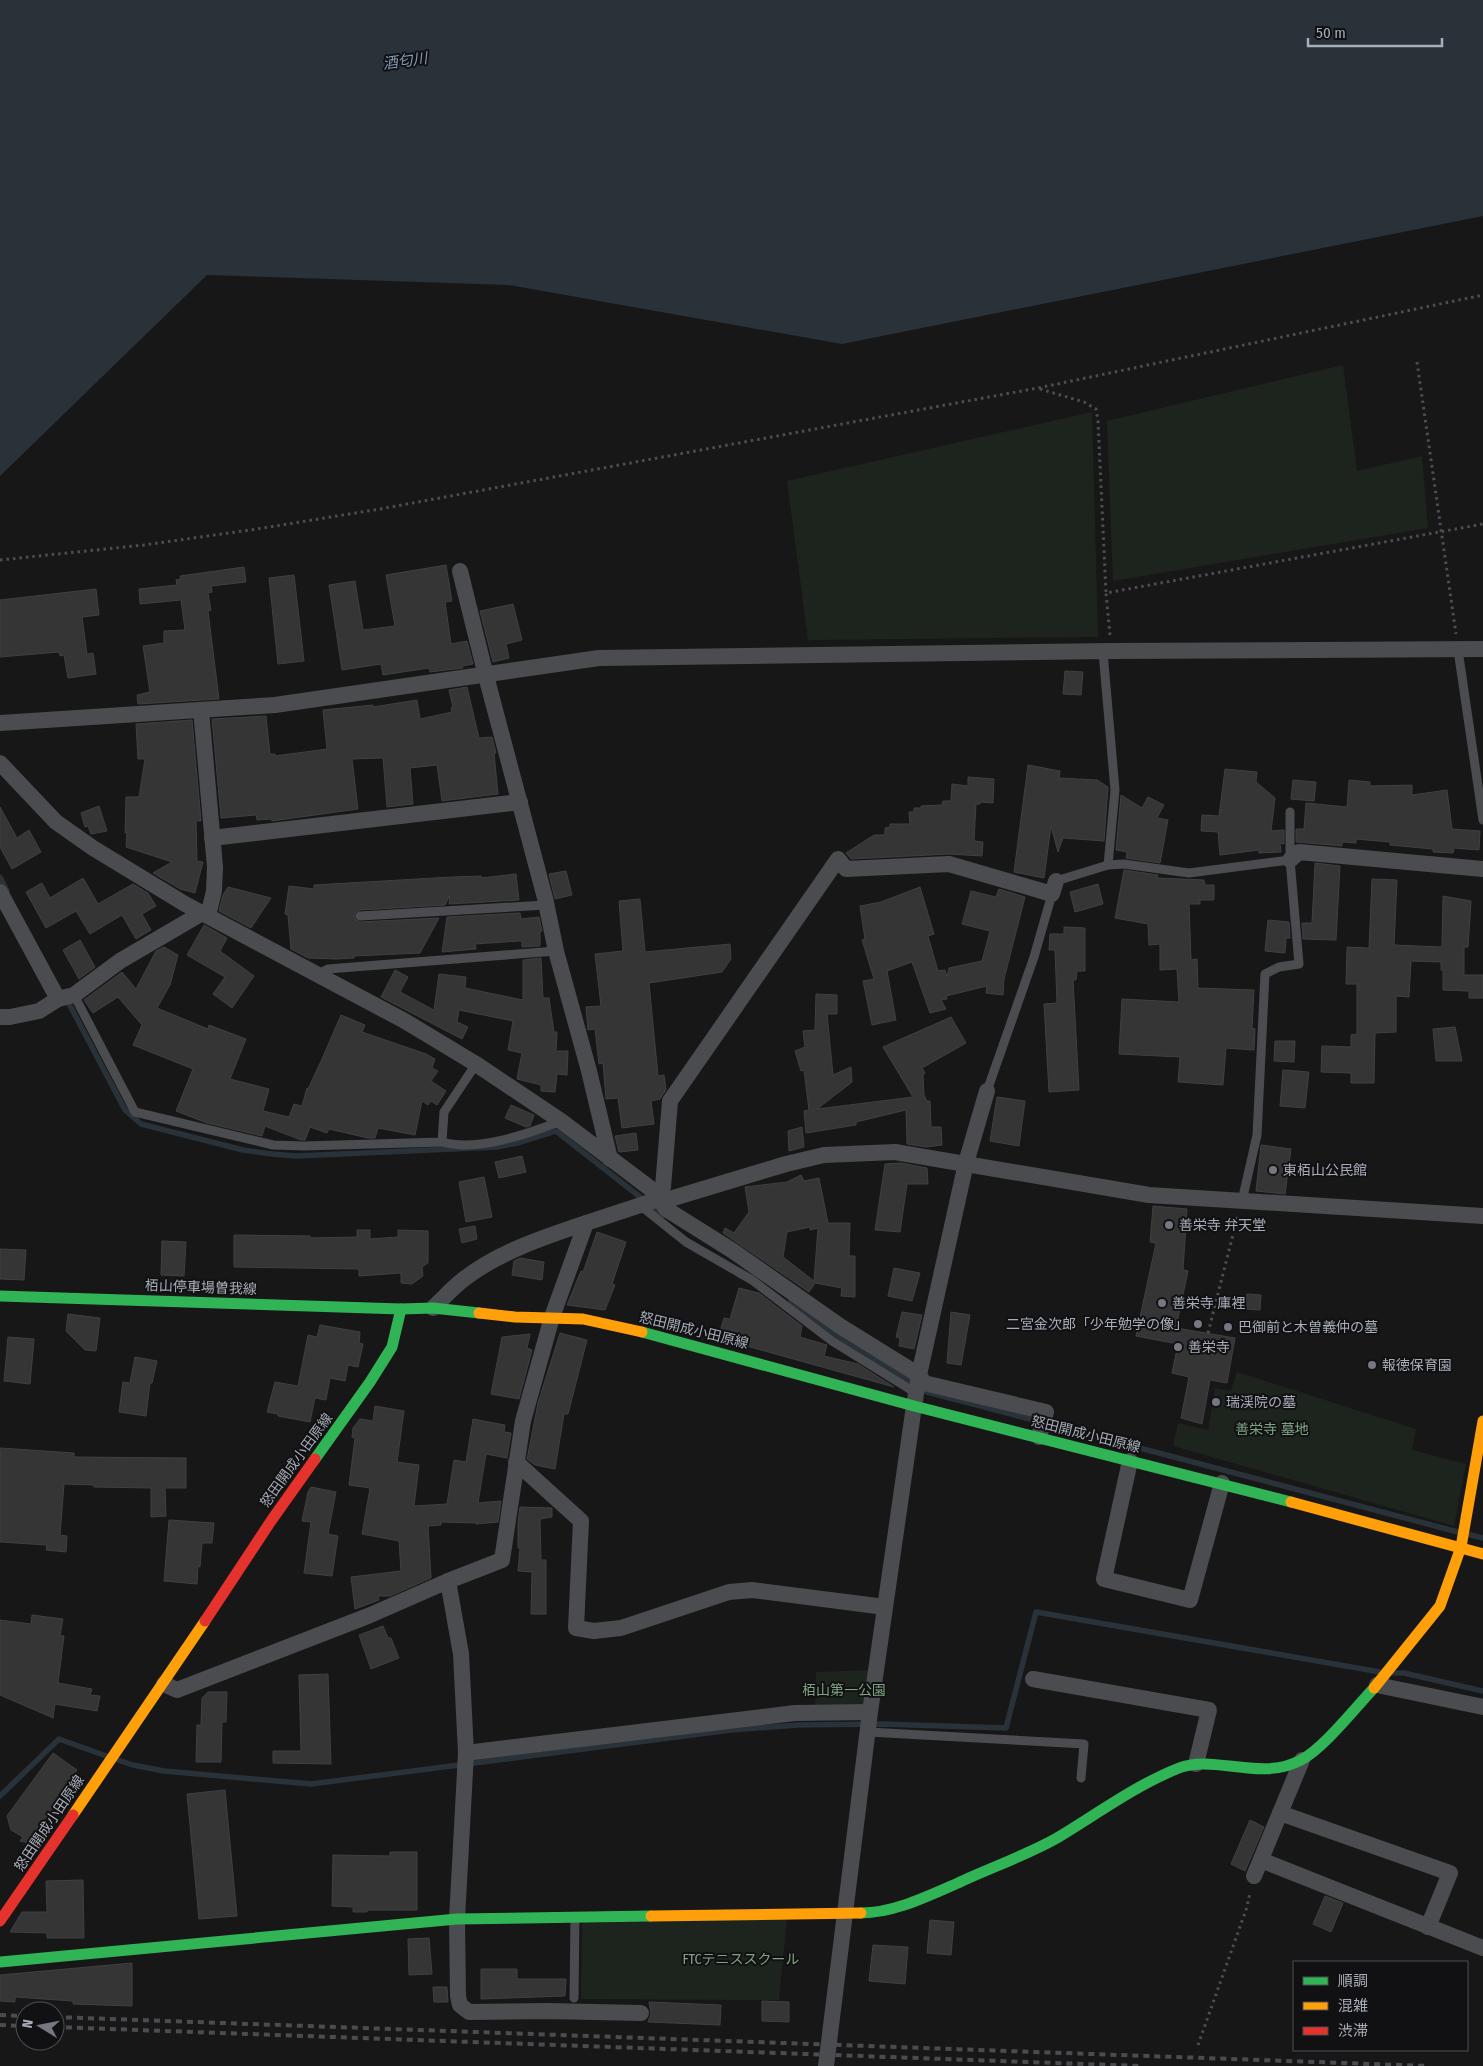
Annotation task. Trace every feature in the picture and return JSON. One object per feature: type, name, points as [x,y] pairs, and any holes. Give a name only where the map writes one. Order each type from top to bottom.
[{"type":"main road","name":"栢山停車場曽我線","points":[[0,1296],[401,1309]]},
{"type":"main road","name":"怒田開成小田原線","points":[[0,1921],[164,1684],[271,1521],[374,1375],[392,1347],[401,1309],[433,1308],[583,1320],[917,1388],[1039,1437],[1222,1482],[1483,1554]]},
{"type":"main road","points":[[0,1962],[458,1920],[877,1913],[933,1894],[1055,1839],[1154,1779],[1181,1768],[1196,1764],[1271,1769],[1280,1768],[1302,1760],[1323,1742],[1377,1685],[1440,1606],[1461,1547],[1483,1421]]},
{"type":"street","points":[[460,571],[486,676],[546,898],[556,951],[589,1071],[610,1159]]},
{"type":"street","points":[[0,722],[275,705],[486,676],[599,658],[1107,651],[1483,649]]},
{"type":"street","points":[[0,1017],[10,1017],[38,1011],[58,999],[74,996],[120,961],[205,915],[214,891],[215,868],[200,710]]},
{"type":"street","points":[[0,763],[56,822],[93,848],[205,915],[403,1020],[476,1064],[561,1122],[655,1192],[666,1208],[733,1251],[840,1326],[917,1388]]},
{"type":"street","points":[[212,838],[520,802]]},
{"type":"street","points":[[1290,860],[1299,852],[1483,869]]},
{"type":"street","points":[[658,1199],[663,1187],[670,1101],[838,858],[846,869],[949,864],[1054,887]]},
{"type":"street","points":[[0,892],[58,999]]},
{"type":"street","points":[[826,2066],[870,1712],[917,1388],[966,1163],[987,1091]]},
{"type":"street","points":[[433,1308],[464,1279],[521,1246],[658,1199],[670,1199],[786,1164],[824,1156],[895,1152],[1149,1195],[1483,1216]]},
{"type":"street","points":[[164,1684],[177,1690],[368,1616],[502,1560],[523,1421],[552,1317],[586,1223]]},
{"type":"street","points":[[917,1388],[924,1383],[1046,1412],[1039,1437]]},
{"type":"street","points":[[1130,1460],[1104,1580],[1190,1600],[1222,1482]]},
{"type":"street","points":[[516,1462],[581,1521],[576,1628],[594,1632],[621,1628],[730,1592],[752,1590],[885,1607]]},
{"type":"street","points":[[448,1582],[461,1654],[466,1753],[458,1920],[458,1996],[460,2005],[469,2012],[641,2013]]},
{"type":"street","points":[[1034,1679],[1209,1710],[1196,1764]]},
{"type":"street","points":[[1377,1685],[1483,1707]]},
{"type":"street","points":[[466,1753],[796,1713],[870,1712]]},
{"type":"street","points":[[1254,1876],[1302,1760]]},
{"type":"street","points":[[1280,1813],[1450,1873],[1428,1926]]},
{"type":"street","points":[[1261,1860],[1483,1948]]},
{"type":"lane","points":[[1458,650],[1483,820]]},
{"type":"lane","points":[[1107,651],[1115,790],[1108,865]]},
{"type":"lane","points":[[1242,1201],[1257,1135],[1265,974],[1279,967],[1299,964],[1290,860],[1290,812]]},
{"type":"lane","points":[[987,1091],[1034,957],[1054,887],[1108,865],[1124,864],[1189,873],[1290,860]]},
{"type":"lane","points":[[360,916],[546,905]]},
{"type":"lane","points":[[317,975],[328,969],[556,951]]},
{"type":"lane","points":[[74,996],[136,1112],[273,1145],[304,1146],[442,1142],[453,1145],[501,1141],[522,1136],[561,1122]]},
{"type":"lane","points":[[442,1142],[444,1112],[476,1064]]},
{"type":"lane","points":[[641,1206],[686,1242],[752,1280],[832,1341],[917,1388]]},
{"type":"lane","points":[[868,1732],[1084,1744],[1081,1778]]},
{"type":"lane","points":[[574,1998],[575,1917]]},
{"type":"path","points":[[0,560],[144,545],[257,530],[380,509],[1038,388],[1483,294]]},
{"type":"path","points":[[1417,362],[1458,650]]},
{"type":"path","points":[[1038,388],[1084,402],[1096,409],[1106,593],[1107,651]]},
{"type":"path","points":[[1106,593],[1483,524]]},
{"type":"path","points":[[1208,1333],[1242,1201]]},
{"type":"path","points":[[1198,2045],[1247,1907],[1254,1876]]},
{"type":"green space","points":[[1343,365],[1357,471],[1422,456],[1428,528],[1113,581],[1107,421]]},
{"type":"green space","points":[[1092,412],[1098,637],[808,640],[787,481]]},
{"type":"green space","name":"善栄寺 墓地","points":[[1237,1372],[1416,1429],[1412,1450],[1466,1464],[1454,1526],[1173,1446],[1178,1423],[1208,1430],[1215,1388],[1231,1391]]},
{"type":"green space","name":"栢山第一公園","points":[[872,1670],[867,1709],[815,1710],[816,1672]]},
{"type":"green space","name":"FTCテニススクール","points":[[787,1918],[779,2000],[581,1999],[582,1923]]},
{"type":"water","name":"酒匂川","points":[[0,0],[1483,0],[1483,216],[842,344],[509,285],[207,275],[0,476]]},
{"type":"building","points":[[446,565],[452,601],[445,602],[451,644],[467,641],[473,664],[462,666],[463,668],[430,672],[429,668],[383,675],[381,664],[342,670],[329,585],[355,581],[363,630],[395,626],[386,575]]},
{"type":"building","points":[[244,567],[246,582],[211,586],[212,592],[208,593],[211,610],[208,611],[219,699],[138,704],[137,695],[150,692],[143,646],[164,643],[164,631],[185,630],[181,600],[140,604],[139,589],[177,585],[176,580],[181,579],[180,576]]},
{"type":"building","points":[[294,575],[304,661],[278,664],[269,578]]},
{"type":"building","points":[[96,589],[99,615],[82,617],[87,654],[93,653],[96,674],[68,678],[64,655],[60,656],[59,652],[0,657],[0,600]]},
{"type":"building","points":[[513,604],[522,640],[506,644],[509,658],[493,662],[480,611]]},
{"type":"building","points":[[1065,671],[1083,672],[1081,695],[1063,694]]},
{"type":"building","points":[[467,687],[479,738],[492,737],[496,753],[494,753],[498,794],[442,801],[437,765],[410,768],[413,804],[387,807],[383,758],[352,759],[358,809],[272,821],[271,819],[257,820],[256,815],[221,818],[212,719],[266,716],[270,754],[275,754],[275,756],[327,749],[323,710],[373,705],[373,707],[417,700],[420,719],[452,712],[451,708],[453,707],[449,690]]},
{"type":"building","points":[[192,720],[201,821],[196,821],[197,861],[203,862],[195,893],[180,889],[153,873],[172,862],[126,847],[127,832],[125,833],[126,797],[139,797],[145,759],[138,759],[136,724]]},
{"type":"building","points":[[1028,765],[1060,771],[1059,778],[1097,780],[1108,787],[1104,841],[1063,838],[1058,852],[1051,826],[1044,878],[1014,872]]},
{"type":"building","points":[[1225,769],[1257,772],[1256,782],[1275,798],[1271,831],[1284,830],[1284,844],[1280,843],[1281,852],[1259,853],[1259,850],[1220,855],[1218,832],[1201,831],[1202,815],[1219,816]]},
{"type":"building","points":[[968,777],[994,779],[993,803],[980,802],[980,804],[976,804],[974,841],[983,842],[982,856],[949,854],[851,859],[846,853],[874,835],[885,835],[885,828],[890,827],[890,824],[910,824],[909,812],[914,812],[914,808],[942,805],[943,801],[951,801],[952,784],[968,786]]},
{"type":"building","points":[[1293,780],[1316,782],[1314,801],[1291,799]]},
{"type":"building","points":[[1349,780],[1370,782],[1370,786],[1412,785],[1412,795],[1447,790],[1452,829],[1480,831],[1479,850],[1454,848],[1453,853],[1433,852],[1433,849],[1390,845],[1390,842],[1356,839],[1356,843],[1342,842],[1342,846],[1296,842],[1296,829],[1304,829],[1306,803],[1347,807]]},
{"type":"building","points":[[1121,795],[1142,808],[1148,797],[1164,805],[1157,818],[1168,820],[1160,863],[1126,858],[1127,852],[1116,850]]},
{"type":"building","points":[[99,806],[107,831],[91,834],[88,826],[85,827],[81,813]]},
{"type":"building","points":[[0,807],[17,838],[29,830],[41,852],[12,869],[0,847]]},
{"type":"building","points":[[1315,863],[1340,866],[1336,940],[1303,939],[1302,923],[1312,923]]},
{"type":"building","points":[[1124,870],[1158,875],[1157,878],[1204,880],[1205,885],[1214,885],[1214,900],[1200,900],[1200,904],[1189,904],[1191,960],[1197,959],[1198,988],[1254,990],[1252,1028],[1255,1029],[1254,1050],[1226,1048],[1223,1085],[1178,1082],[1180,1057],[1119,1054],[1122,999],[1179,1002],[1177,969],[1160,970],[1160,944],[1149,945],[1148,924],[1115,918]]},
{"type":"building","points":[[566,871],[572,895],[555,899],[549,874]]},
{"type":"building","points":[[516,874],[519,900],[449,904],[450,895],[445,905],[360,910],[355,913],[355,919],[360,922],[439,918],[420,953],[354,956],[354,958],[336,959],[308,958],[291,949],[288,915],[285,914],[289,886],[314,889],[314,885],[452,877],[481,876],[481,878]]},
{"type":"building","points":[[83,878],[98,904],[133,884],[148,893],[156,906],[142,914],[151,930],[136,939],[122,915],[90,934],[76,911],[46,928],[26,892],[42,883],[50,898]]},
{"type":"building","points":[[1372,879],[1397,880],[1394,945],[1442,947],[1443,896],[1471,901],[1468,947],[1464,947],[1464,975],[1483,975],[1483,998],[1469,998],[1469,991],[1443,990],[1441,962],[1411,961],[1409,997],[1396,996],[1396,1032],[1375,1033],[1374,1083],[1351,1083],[1351,1073],[1321,1072],[1322,1046],[1351,1047],[1351,1035],[1357,1034],[1357,984],[1346,984],[1347,947],[1369,948]]},
{"type":"building","points":[[1098,884],[1103,904],[1075,912],[1070,892]]},
{"type":"building","points":[[228,887],[271,898],[251,928],[219,911],[223,895]]},
{"type":"building","points":[[920,887],[934,934],[928,936],[938,971],[945,970],[947,977],[949,968],[982,961],[990,931],[962,924],[971,891],[996,897],[999,889],[1025,897],[1004,979],[1003,995],[986,993],[987,986],[946,996],[947,999],[941,1000],[946,1009],[930,1013],[912,962],[887,971],[896,1020],[872,1025],[863,981],[874,979],[862,940],[865,939],[860,906],[881,902]]},
{"type":"building","points":[[640,899],[645,952],[730,944],[731,959],[722,972],[649,983],[658,1076],[664,1075],[666,1090],[660,1099],[651,1101],[654,1124],[622,1128],[618,1098],[606,1099],[603,1063],[599,1064],[595,1029],[588,1030],[586,1007],[601,1006],[595,954],[623,951],[619,901]]},
{"type":"building","points":[[520,913],[521,919],[539,917],[542,931],[540,931],[540,946],[522,947],[522,941],[519,941],[475,944],[476,949],[442,952],[447,917]]},
{"type":"building","points":[[1268,920],[1289,922],[1290,938],[1286,938],[1285,953],[1265,951]]},
{"type":"building","points":[[204,925],[227,938],[220,951],[254,976],[232,1008],[213,994],[225,977],[187,955]]},
{"type":"building","points":[[1064,927],[1085,928],[1085,971],[1077,971],[1076,980],[1073,980],[1079,1090],[1049,1092],[1044,1004],[1057,1003],[1055,950],[1049,950],[1050,934],[1064,934]]},
{"type":"building","points":[[80,940],[95,967],[79,979],[63,950]]},
{"type":"building","points":[[164,947],[178,955],[170,985],[157,1008],[208,1029],[209,1025],[246,1039],[230,1079],[269,1089],[263,1111],[289,1117],[294,1104],[302,1106],[307,1088],[341,1015],[365,1025],[362,1032],[426,1054],[435,1059],[432,1068],[438,1071],[431,1081],[446,1091],[437,1105],[431,1101],[428,1105],[422,1101],[415,1135],[378,1128],[375,1138],[329,1129],[327,1133],[310,1127],[305,1140],[301,1140],[265,1126],[262,1136],[207,1123],[176,1111],[193,1069],[133,1045],[142,1025],[118,997],[93,1013],[84,1000],[122,972],[136,989],[156,951]]},
{"type":"building","points":[[541,958],[543,998],[549,998],[554,1032],[557,1032],[556,1051],[568,1051],[567,1075],[557,1074],[555,1092],[541,1091],[541,1085],[517,1079],[522,1053],[508,1050],[513,1021],[459,1010],[457,1022],[468,1027],[462,1039],[381,997],[395,970],[408,977],[400,992],[434,1010],[439,974],[466,977],[465,988],[523,1000],[523,960]]},
{"type":"building","points":[[816,994],[837,995],[837,1014],[827,1014],[833,1075],[851,1067],[852,1082],[817,1109],[913,1097],[883,1047],[951,1017],[966,1043],[922,1068],[925,1073],[923,1075],[924,1095],[927,1101],[930,1101],[931,1127],[941,1127],[942,1145],[926,1147],[907,1144],[906,1110],[856,1122],[856,1125],[806,1133],[804,1111],[809,1110],[804,1070],[801,1071],[795,1051],[805,1047],[803,1031],[815,1030]]},
{"type":"building","points":[[1455,1027],[1462,1061],[1436,1061],[1433,1029]]},
{"type":"building","points":[[1275,1041],[1295,1041],[1294,1062],[1274,1061]]},
{"type":"building","points":[[1283,1070],[1309,1072],[1305,1108],[1280,1106]]},
{"type":"building","points":[[997,1097],[1025,1101],[1019,1146],[990,1141]]},
{"type":"building","points":[[511,1105],[534,1115],[530,1126],[526,1127],[505,1118]]},
{"type":"building","points":[[802,1127],[804,1147],[789,1151],[788,1131]]},
{"type":"building","points":[[636,1133],[638,1150],[619,1152],[615,1136]]},
{"type":"building","name":"東栢山公民館","points":[[1261,1145],[1291,1149],[1285,1194],[1256,1191]]},
{"type":"building","points":[[522,1156],[526,1172],[499,1178],[495,1162]]},
{"type":"building","points":[[901,1163],[927,1168],[928,1184],[907,1184],[900,1232],[875,1230],[885,1164]]},
{"type":"building","points":[[801,1175],[804,1181],[819,1178],[828,1223],[850,1223],[849,1256],[855,1256],[855,1297],[841,1296],[842,1288],[815,1283],[809,1292],[723,1233],[725,1228],[734,1233],[749,1212],[745,1187],[787,1182]],"holes":[[[810,1227],[810,1230],[818,1228],[814,1281],[783,1257],[787,1232]]]},
{"type":"building","points":[[484,1177],[492,1217],[466,1222],[459,1182]]},
{"type":"building","points":[[1153,1206],[1187,1209],[1183,1270],[1188,1271],[1176,1328],[1235,1338],[1227,1383],[1210,1380],[1202,1424],[1181,1418],[1189,1377],[1172,1373],[1178,1344],[1136,1336],[1156,1243],[1150,1242]]},
{"type":"building","points":[[475,1226],[477,1239],[462,1243],[459,1229]]},
{"type":"building","points":[[357,1230],[370,1230],[370,1239],[398,1237],[398,1230],[428,1231],[428,1263],[422,1267],[423,1276],[412,1284],[401,1283],[401,1273],[359,1276],[359,1269],[234,1267],[234,1235],[310,1236],[310,1238],[357,1237]]},
{"type":"building","points":[[597,1232],[626,1242],[612,1284],[615,1285],[605,1310],[567,1305],[581,1271],[583,1272]]},
{"type":"building","points":[[162,1241],[186,1242],[184,1276],[161,1275]]},
{"type":"building","points":[[0,1249],[26,1250],[24,1280],[0,1279]]},
{"type":"building","points":[[520,1258],[544,1262],[542,1280],[512,1275],[514,1261]]},
{"type":"building","points":[[894,1268],[920,1273],[912,1301],[888,1296]]},
{"type":"building","points":[[739,1288],[759,1293],[802,1326],[800,1337],[827,1345],[824,1356],[858,1364],[894,1387],[718,1338],[724,1318],[730,1319]]},
{"type":"building","points":[[1247,1294],[1261,1295],[1260,1310],[1245,1309]]},
{"type":"building","points":[[902,1312],[922,1315],[914,1349],[899,1346],[900,1338],[896,1337]]},
{"type":"building","points":[[951,1312],[970,1315],[961,1365],[947,1363]]},
{"type":"building","points":[[68,1314],[100,1318],[96,1351],[85,1350],[66,1331]]},
{"type":"building","points":[[320,1325],[360,1332],[359,1343],[363,1344],[358,1367],[348,1365],[345,1381],[330,1378],[326,1400],[315,1398],[310,1422],[267,1412],[275,1382],[298,1386],[308,1335],[317,1337]]},
{"type":"building","points":[[560,1333],[587,1340],[568,1414],[564,1414],[555,1469],[535,1465],[527,1459],[538,1403]]},
{"type":"building","points":[[530,1334],[527,1348],[532,1350],[519,1399],[491,1394],[502,1337]]},
{"type":"building","points":[[8,1337],[34,1339],[30,1384],[4,1381]]},
{"type":"building","points":[[135,1357],[157,1361],[152,1383],[150,1383],[146,1416],[119,1412],[123,1382],[130,1383]]},
{"type":"building","points":[[375,1406],[404,1411],[397,1462],[419,1465],[414,1506],[447,1504],[454,1460],[466,1462],[473,1419],[505,1425],[504,1432],[511,1433],[507,1458],[486,1454],[478,1503],[501,1501],[498,1522],[476,1524],[441,1522],[441,1525],[428,1526],[431,1578],[390,1596],[378,1596],[379,1600],[355,1609],[351,1577],[401,1571],[399,1541],[362,1534],[370,1488],[349,1485],[355,1438],[352,1437],[353,1428],[360,1419],[373,1421]]},
{"type":"building","points":[[0,1448],[74,1453],[74,1457],[186,1458],[186,1488],[165,1488],[166,1516],[151,1517],[151,1488],[94,1487],[94,1485],[64,1484],[60,1535],[67,1536],[66,1552],[46,1550],[47,1545],[0,1542]]},
{"type":"building","points":[[311,1487],[336,1492],[328,1534],[338,1536],[332,1576],[304,1573],[311,1522],[302,1521],[308,1492]]},
{"type":"building","points":[[520,1507],[552,1508],[552,1517],[540,1519],[541,1560],[546,1560],[546,1614],[531,1614],[532,1572],[518,1571]]},
{"type":"building","points":[[169,1520],[214,1523],[212,1543],[202,1543],[197,1584],[164,1581]]},
{"type":"building","points":[[32,1615],[63,1619],[60,1635],[64,1636],[58,1683],[92,1689],[90,1695],[100,1696],[97,1711],[55,1704],[53,1718],[0,1695],[0,1620],[31,1624]]},
{"type":"building","points":[[383,1626],[388,1638],[391,1638],[399,1658],[371,1669],[359,1635]]},
{"type":"building","points":[[328,1674],[331,1764],[273,1763],[273,1751],[301,1751],[299,1675]]},
{"type":"building","points":[[208,1692],[227,1692],[226,1722],[222,1722],[221,1762],[196,1762],[197,1725],[201,1725],[202,1698]]},
{"type":"building","points":[[53,1753],[77,1770],[57,1797],[64,1803],[34,1844],[20,1841],[23,1837],[11,1830],[7,1816]]},
{"type":"building","points":[[225,1790],[237,1916],[199,1919],[187,1794]]},
{"type":"building","points":[[1250,1820],[1264,1827],[1245,1871],[1231,1864]]},
{"type":"building","points":[[390,1852],[417,1852],[417,1910],[367,1910],[367,1912],[353,1912],[353,1907],[332,1906],[333,1855],[390,1856]]},
{"type":"building","points":[[83,1880],[84,1938],[47,1938],[47,1933],[10,1932],[22,1912],[47,1912],[46,1881]]},
{"type":"building","points":[[1325,1896],[1343,1903],[1331,1932],[1313,1924]]},
{"type":"building","points":[[930,1920],[954,1922],[951,1955],[927,1953]]},
{"type":"building","points":[[429,1938],[432,1974],[409,1975],[408,1939]]},
{"type":"building","points":[[873,1945],[908,1947],[905,1984],[869,1981]]},
{"type":"building","points":[[132,1963],[132,2006],[73,2004],[73,2001],[15,1997],[15,2002],[0,2001],[0,1975]]},
{"type":"building","points":[[481,1969],[517,1969],[517,1979],[566,1979],[565,1996],[481,1999]]},
{"type":"building","points":[[433,1987],[447,1987],[448,2002],[434,2002]]},
{"type":"building","points":[[762,2001],[789,2002],[789,2022],[762,2021]]},
{"type":"building","points":[[649,2002],[721,2005],[720,2025],[648,2022],[651,2014]]},
{"type":"waterway","points":[[0,877],[7,891]]},
{"type":"waterway","points":[[66,998],[125,1110],[141,1124],[243,1150],[296,1156],[496,1147],[518,1143],[556,1131],[663,1215]]},
{"type":"waterway","points":[[791,1301],[836,1335],[927,1392],[1458,1532]]},
{"type":"waterway","points":[[1467,1534],[1483,1538]]},
{"type":"waterway","points":[[118,1760],[164,1771],[311,1784],[731,1730],[798,1725],[882,1724],[1006,1728],[1036,1612],[1380,1672]]},
{"type":"waterway","points":[[1394,1673],[1404,1673],[1483,1691]]},
{"type":"waterway","points":[[0,1796],[59,1739],[109,1757]]},
{"type":"railway","points":[[0,2015],[15,2016]]},
{"type":"railway","points":[[65,2017],[1428,2066]]},
{"type":"railway","points":[[0,2025],[15,2026]]},
{"type":"railway","points":[[65,2027],[1139,2066]]},
{"type":"traffic: fast","points":[[0,1296],[401,1309],[433,1308],[479,1313]]},
{"type":"traffic: fast","points":[[315,1459],[370,1382],[392,1347],[401,1309]]},
{"type":"traffic: fast","points":[[642,1332],[914,1406],[1291,1502]]},
{"type":"traffic: fast","points":[[861,1913],[886,1910],[911,1903],[1033,1850],[1057,1838],[1132,1791],[1179,1768],[1207,1764],[1270,1769],[1286,1766],[1301,1760],[1319,1747],[1374,1688]]},
{"type":"traffic: fast","points":[[0,1962],[457,1919],[651,1916]]},
{"type":"traffic: slow","points":[[479,1313],[515,1317],[583,1319],[642,1332]]},
{"type":"traffic: slow","points":[[1374,1688],[1440,1606],[1461,1547],[1483,1421]]},
{"type":"traffic: slow","points":[[1291,1502],[1483,1554]]},
{"type":"traffic: slow","points":[[73,1815],[205,1621]]},
{"type":"traffic: slow","points":[[651,1916],[861,1913]]},
{"type":"traffic: jam","points":[[205,1621],[271,1521],[315,1459]]},
{"type":"traffic: jam","points":[[0,1921],[73,1815]]},
{"type":"place","name":"東栢山公民館","points":[[1273,1170]]},
{"type":"place","name":"善栄寺 弁天堂","points":[[1169,1225]]},
{"type":"place","name":"善栄寺 庫裡","points":[[1162,1303]]},
{"type":"place","name":"二宮金次郎「少年勉学の像」","points":[[1198,1324]]},
{"type":"place","name":"巴御前と木曽義仲の墓","points":[[1228,1327]]},
{"type":"place","name":"善栄寺","points":[[1178,1347]]},
{"type":"place","name":"報徳保育園","points":[[1372,1365]]},
{"type":"place","name":"瑞渓院の墓","points":[[1216,1402]]}]
